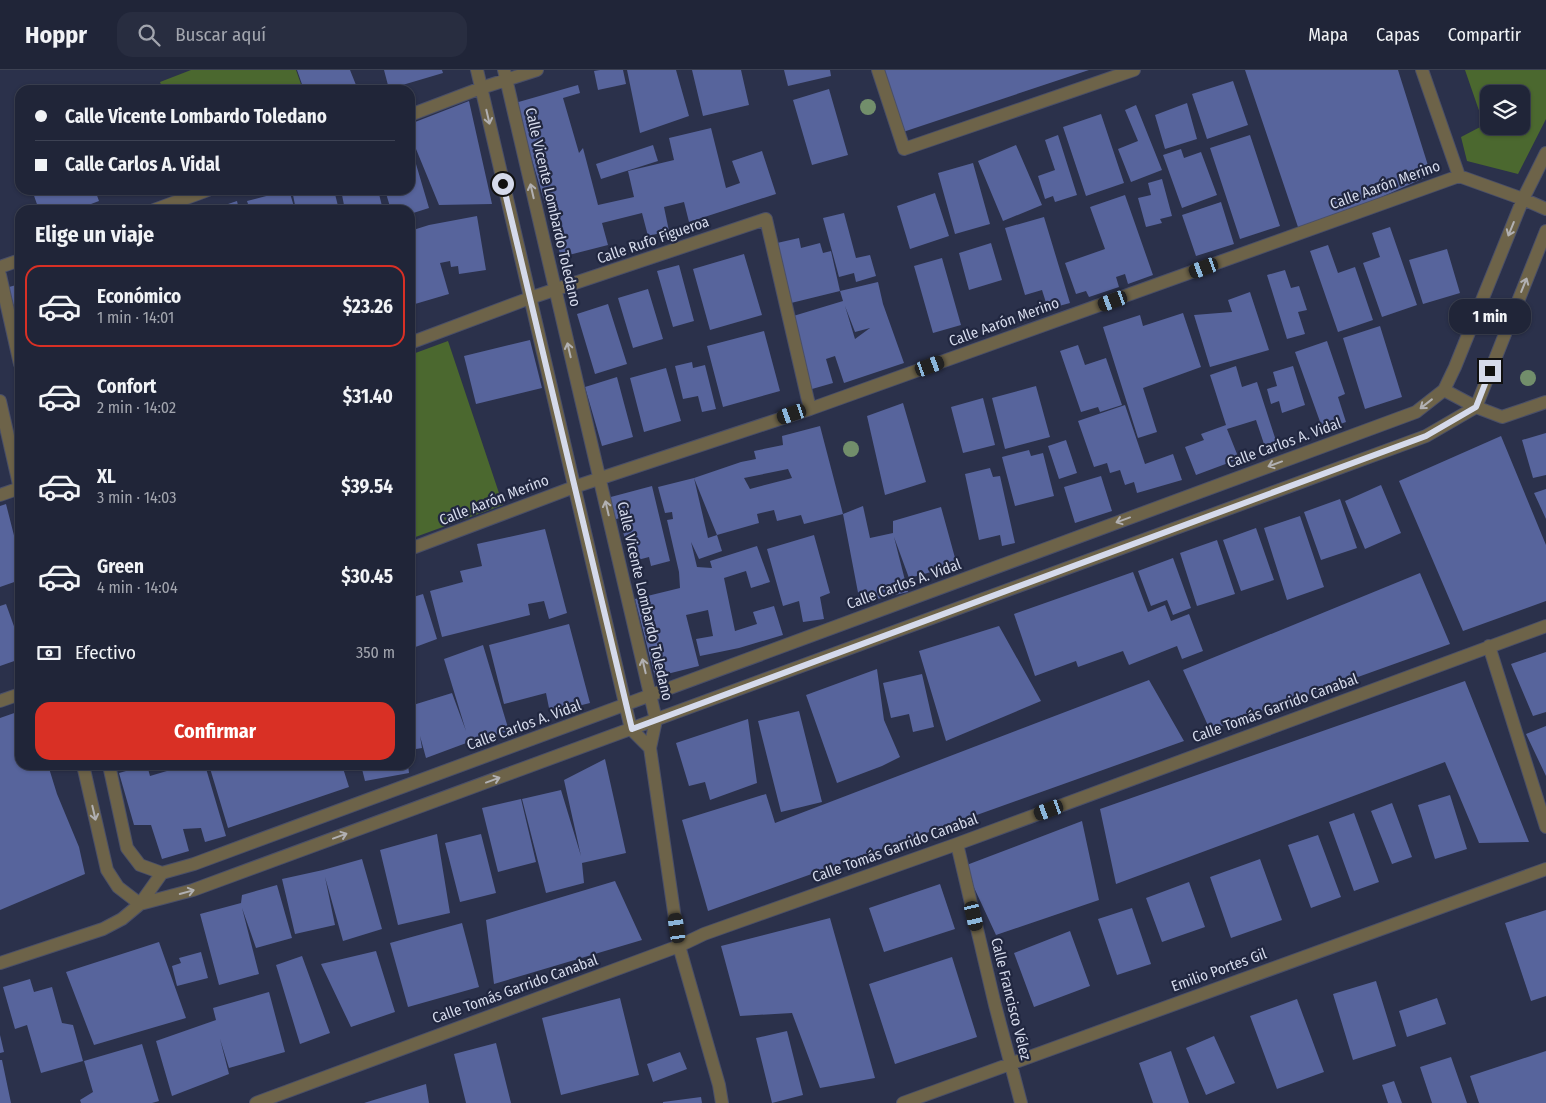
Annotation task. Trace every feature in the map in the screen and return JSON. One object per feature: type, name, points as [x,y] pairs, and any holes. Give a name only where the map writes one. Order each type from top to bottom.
[{"type":"street","points":[[477,70],[625,704],[632,729],[650,748],[679,946],[719,1085],[722,1103]]},
{"type":"street","points":[[415,113],[481,88],[505,75],[537,70]]},
{"type":"street","points":[[878,70],[904,149],[1134,70]]},
{"type":"street","points":[[1422,70],[1459,176]]},
{"type":"street","name":"Calle Vicente Lombardo Toledano","points":[[505,75],[651,695],[656,720],[650,748]]},
{"type":"street","name":"Calle Carlos A. Vidal","points":[[162,874],[194,864],[1416,412],[1444,390],[1523,199],[1540,178],[1546,153]]},
{"type":"street","name":"Calle Aarón Merino","points":[[415,546],[574,487],[810,408],[1459,176],[1546,209]]},
{"type":"street","points":[[168,205],[194,195]]},
{"type":"street","name":"Calle Rufo Figueroa","points":[[415,341],[530,298],[556,291],[766,219],[810,408]]},
{"type":"street","points":[[140,904],[193,890],[1426,436],[1476,407],[1546,231]]},
{"type":"street","points":[[0,268],[15,262]]},
{"type":"street","points":[[0,274],[15,342]]},
{"type":"street","points":[[1444,390],[1476,407],[1502,417],[1546,402]]},
{"type":"street","points":[[0,401],[15,466]]},
{"type":"street","points":[[0,495],[15,490]]},
{"type":"street","name":"Calle Tomás Garrido Canabal","points":[[256,1103],[679,946],[704,934],[958,844],[1546,626]]},
{"type":"street","points":[[1489,646],[1546,827]]},
{"type":"street","points":[[0,701],[15,696]]},
{"type":"street","points":[[84,770],[107,870],[118,887],[140,904]]},
{"type":"street","points":[[0,963],[103,928],[122,919],[140,904],[162,874],[140,865],[127,848],[110,770]]},
{"type":"street","name":"Calle Francisco Vélez","points":[[958,844],[995,1005],[1021,1103]]},
{"type":"street","name":"Emilio Portes Gil","points":[[903,1103],[1546,869]]},
{"type":"green space","points":[[191,70],[296,70],[301,85],[161,85],[160,82]]},
{"type":"green space","points":[[1465,70],[1546,70],[1546,119],[1518,174],[1467,161],[1461,137],[1480,127],[1480,135],[1530,135],[1530,85],[1480,85],[1480,113]]},
{"type":"green space","points":[[448,341],[503,505],[415,537],[415,353]]},
{"type":"building","points":[[297,70],[350,70],[356,85],[302,85]]},
{"type":"building","points":[[384,70],[442,70],[443,73],[402,85],[388,85]]},
{"type":"building","points":[[623,70],[626,84],[598,90],[594,71]]},
{"type":"building","points":[[627,70],[676,70],[689,116],[640,133]]},
{"type":"building","points":[[692,70],[741,70],[749,105],[703,116]]},
{"type":"building","points":[[784,70],[830,70],[831,76],[788,86]]},
{"type":"building","points":[[883,70],[1089,70],[903,132]]},
{"type":"building","points":[[1245,70],[1398,70],[1431,175],[1300,233]]},
{"type":"building","points":[[1233,81],[1248,125],[1207,139],[1192,94]]},
{"type":"building","points":[[578,85],[580,93],[563,98],[579,153],[583,148],[598,205],[634,197],[628,171],[674,160],[669,138],[711,128],[726,188],[740,183],[732,161],[762,151],[776,194],[689,222],[684,202],[664,207],[669,231],[648,236],[642,213],[602,223],[608,245],[561,257],[515,103]]},
{"type":"building","points":[[829,89],[848,155],[812,165],[793,100]]},
{"type":"building","points":[[469,101],[492,204],[439,205],[415,150],[415,122]]},
{"type":"building","points":[[1187,103],[1197,139],[1165,149],[1155,115]]},
{"type":"building","points":[[1136,105],[1162,170],[1131,182],[1118,149],[1138,141],[1125,110]]},
{"type":"building","points":[[1101,114],[1124,183],[1086,196],[1063,127]]},
{"type":"building","points":[[1058,135],[1077,195],[1055,202],[1053,196],[1045,199],[1038,176],[1055,170],[1045,140]]},
{"type":"building","points":[[1250,135],[1280,226],[1240,239],[1210,148]]},
{"type":"building","points":[[653,145],[658,161],[601,179],[596,164]]},
{"type":"building","points":[[1016,145],[1042,205],[1003,221],[978,161]]},
{"type":"building","points":[[1181,149],[1184,158],[1201,152],[1217,195],[1182,208],[1163,155]]},
{"type":"building","points":[[973,163],[990,224],[955,234],[938,173]]},
{"type":"building","points":[[415,164],[429,208],[415,212],[415,205],[390,205],[386,195],[415,195]]},
{"type":"building","points":[[1162,179],[1172,216],[1160,219],[1162,223],[1146,227],[1138,198],[1151,195],[1148,183]]},
{"type":"building","points":[[935,193],[949,236],[910,249],[897,206]]},
{"type":"building","points":[[34,195],[97,195],[99,201],[88,205],[37,205]]},
{"type":"building","points":[[270,195],[290,195],[294,205],[248,205],[247,201]]},
{"type":"building","points":[[293,195],[335,195],[338,205],[295,205]]},
{"type":"building","points":[[342,195],[379,195],[382,205],[344,205]]},
{"type":"building","points":[[1125,195],[1153,275],[1128,284],[1125,274],[1116,277],[1119,287],[1089,297],[1086,291],[1076,294],[1065,263],[1105,249],[1090,207]]},
{"type":"building","points":[[237,201],[238,205],[225,205]]},
{"type":"building","points":[[1221,202],[1234,244],[1196,256],[1182,215]]},
{"type":"building","points":[[844,213],[856,258],[870,255],[876,276],[856,282],[854,273],[839,277],[823,218]]},
{"type":"building","points":[[477,216],[486,270],[459,274],[458,266],[451,267],[450,261],[440,263],[449,294],[415,304],[415,229]]},
{"type":"building","points":[[1044,217],[1070,303],[1048,309],[1042,290],[1025,295],[1005,228]]},
{"type":"building","points":[[1390,227],[1417,305],[1382,317],[1363,263],[1380,257],[1372,233]]},
{"type":"building","points":[[799,238],[801,248],[820,243],[823,253],[831,251],[840,291],[791,303],[777,243]]},
{"type":"building","points":[[991,243],[1002,280],[969,290],[959,253]]},
{"type":"building","points":[[1328,245],[1338,273],[1355,267],[1373,320],[1338,332],[1310,251]]},
{"type":"building","points":[[1447,249],[1460,293],[1423,304],[1409,260]]},
{"type":"building","points":[[744,254],[762,315],[710,330],[693,269]]},
{"type":"building","points":[[942,258],[961,325],[933,333],[914,266]]},
{"type":"building","points":[[679,265],[694,321],[673,327],[657,271]]},
{"type":"building","points":[[1285,270],[1291,288],[1299,286],[1307,310],[1298,312],[1305,334],[1287,339],[1267,275]]},
{"type":"building","points":[[878,282],[883,304],[904,363],[844,383],[835,356],[826,359],[833,383],[812,389],[790,317],[843,301],[840,291]],"holes":[[[845,306],[855,332],[870,328],[855,339]]]},
{"type":"building","points":[[15,285],[15,312],[9,287]]},
{"type":"building","points":[[648,289],[663,339],[633,348],[618,298]]},
{"type":"building","points":[[1250,292],[1269,350],[1210,367],[1194,315],[1232,312],[1228,300]]},
{"type":"building","points":[[608,304],[627,364],[595,374],[577,314]]},
{"type":"building","points":[[1183,313],[1201,367],[1143,388],[1157,432],[1138,438],[1103,327],[1140,315],[1143,326]]},
{"type":"building","points":[[1380,326],[1402,397],[1365,409],[1343,338]]},
{"type":"building","points":[[764,331],[780,391],[723,407],[707,346]]},
{"type":"building","points":[[530,340],[542,388],[476,404],[464,356]]},
{"type":"building","points":[[1327,341],[1345,394],[1338,397],[1346,422],[1323,430],[1295,352]]},
{"type":"building","points":[[1078,345],[1085,365],[1106,358],[1122,405],[1100,412],[1098,407],[1081,412],[1060,351]]},
{"type":"building","points":[[692,362],[693,368],[705,365],[716,409],[702,412],[698,396],[683,399],[675,366]]},
{"type":"building","points":[[1236,366],[1242,387],[1257,382],[1278,447],[1266,450],[1256,420],[1227,429],[1239,459],[1196,475],[1185,447],[1204,440],[1201,434],[1226,425],[1210,375]]},
{"type":"building","points":[[1293,366],[1305,405],[1282,413],[1279,401],[1271,404],[1267,389],[1277,386],[1273,372]]},
{"type":"building","points":[[666,368],[681,421],[644,432],[630,378]]},
{"type":"building","points":[[617,377],[633,437],[602,446],[585,387]]},
{"type":"building","points":[[1036,386],[1050,437],[1005,449],[992,398]]},
{"type":"building","points":[[983,398],[995,445],[963,453],[951,407]]},
{"type":"building","points":[[903,403],[926,482],[885,495],[867,416]]},
{"type":"building","points":[[1125,405],[1145,464],[1173,454],[1182,480],[1137,493],[1134,482],[1125,485],[1120,470],[1110,473],[1107,463],[1094,467],[1078,421]]},
{"type":"building","points":[[820,426],[843,514],[804,524],[801,515],[777,521],[774,510],[757,514],[759,523],[717,535],[694,478],[741,462],[756,459],[754,451],[783,445],[782,436]],"holes":[[[788,469],[792,478],[750,489],[744,478]]]},
{"type":"building","points":[[1546,433],[1546,475],[1533,478],[1522,440]]},
{"type":"building","points":[[1501,436],[1546,545],[1546,601],[1463,631],[1399,481]]},
{"type":"building","points":[[1066,440],[1077,473],[1059,479],[1048,446]]},
{"type":"building","points":[[1029,450],[1031,456],[1043,453],[1054,496],[1015,506],[1002,457]]},
{"type":"building","points":[[990,468],[993,477],[1000,476],[1015,543],[1002,546],[1000,535],[979,540],[965,474]]},
{"type":"building","points":[[1101,476],[1112,511],[1075,523],[1064,487]]},
{"type":"building","points":[[694,478],[708,538],[717,535],[722,551],[699,559],[691,542],[697,567],[712,568],[710,561],[757,546],[770,582],[751,588],[746,571],[724,578],[735,631],[757,624],[753,612],[774,606],[783,635],[739,648],[700,656],[696,639],[713,636],[708,610],[686,615],[699,666],[655,677],[635,599],[680,588],[679,572],[667,520],[673,519],[672,512],[665,513],[658,487]]},
{"type":"building","points":[[1381,485],[1401,533],[1365,549],[1345,501]]},
{"type":"building","points":[[652,486],[670,561],[651,566],[649,557],[630,562],[620,518],[612,520],[607,498]]},
{"type":"building","points":[[1546,489],[1546,519],[1534,493]]},
{"type":"building","points":[[1340,499],[1357,548],[1321,560],[1304,512]]},
{"type":"building","points":[[6,504],[15,539],[15,582],[0,587],[0,506]]},
{"type":"building","points":[[863,506],[870,538],[893,533],[893,521],[941,507],[957,565],[909,578],[894,537],[908,592],[860,603],[843,514]]},
{"type":"building","points":[[1300,516],[1324,587],[1287,600],[1264,528]]},
{"type":"building","points":[[1256,528],[1274,580],[1241,591],[1223,540]]},
{"type":"building","points":[[545,529],[567,613],[549,619],[544,601],[528,604],[530,615],[442,637],[430,591],[463,582],[460,571],[482,566],[477,544]]},
{"type":"building","points":[[814,535],[830,593],[820,597],[824,619],[803,622],[799,601],[783,606],[767,549]]},
{"type":"building","points":[[1217,540],[1235,594],[1197,606],[1180,553]]},
{"type":"building","points":[[1173,558],[1191,608],[1173,615],[1167,600],[1151,606],[1138,571]]},
{"type":"building","points":[[1133,572],[1148,612],[1165,605],[1171,621],[1189,614],[1203,651],[1182,659],[1177,646],[1129,665],[1123,651],[1078,667],[1076,661],[1035,676],[1014,614]]},
{"type":"building","points":[[1420,573],[1450,644],[1210,730],[1183,670]]},
{"type":"building","points":[[423,594],[437,639],[415,647],[415,596]]},
{"type":"building","points":[[6,604],[15,629],[15,661],[0,666],[0,606]]},
{"type":"building","points":[[569,624],[590,703],[550,713],[546,693],[504,704],[489,645]]},
{"type":"building","points":[[999,626],[1041,701],[946,741],[919,651]]},
{"type":"building","points":[[483,645],[509,731],[469,742],[426,758],[420,736],[422,748],[415,749],[415,704],[452,693],[466,731],[444,659]]},
{"type":"building","points":[[1546,652],[1546,712],[1533,716],[1511,664]]},
{"type":"building","points":[[877,669],[884,720],[900,757],[837,783],[806,695]]},
{"type":"building","points":[[922,674],[934,727],[913,732],[909,714],[891,718],[883,683]]},
{"type":"building","points":[[1149,680],[1184,741],[708,911],[682,820],[766,794],[775,823]]},
{"type":"building","points":[[1465,681],[1529,842],[1479,843],[1445,762],[1116,884],[1100,809]]},
{"type":"building","points":[[799,711],[822,802],[781,812],[758,721]]},
{"type":"building","points":[[15,713],[15,770],[50,770],[57,794],[79,847],[85,874],[0,910],[0,718]]},
{"type":"building","points":[[748,719],[757,783],[710,800],[705,782],[689,786],[676,743]]},
{"type":"building","points":[[1546,726],[1546,776],[1526,734]]},
{"type":"building","points":[[605,759],[626,853],[582,863],[584,883],[546,893],[522,799],[561,790],[581,856],[564,780]]},
{"type":"building","points":[[130,770],[148,770],[150,776],[170,770],[206,770],[226,836],[205,842],[201,828],[183,829],[189,851],[162,859],[151,825],[134,825],[119,773]]},
{"type":"building","points":[[211,770],[344,770],[349,787],[228,828]]},
{"type":"building","points":[[362,770],[409,770],[409,773],[365,781]]},
{"type":"building","points":[[1450,795],[1467,849],[1435,859],[1418,805]]},
{"type":"building","points":[[521,799],[536,862],[498,872],[482,808]]},
{"type":"building","points":[[1392,803],[1412,857],[1392,864],[1371,811]]},
{"type":"building","points":[[1354,813],[1379,882],[1354,891],[1329,822]]},
{"type":"building","points":[[1082,821],[1099,900],[996,935],[964,866]]},
{"type":"building","points":[[437,834],[450,913],[398,925],[380,850]]},
{"type":"building","points":[[481,834],[496,893],[460,902],[445,843]]},
{"type":"building","points":[[1318,835],[1341,897],[1311,908],[1288,845]]},
{"type":"building","points":[[362,859],[382,929],[343,941],[325,877],[335,925],[295,934],[282,879]]},
{"type":"building","points":[[1260,859],[1282,920],[1231,938],[1210,877]]},
{"type":"building","points":[[615,881],[642,940],[494,984],[486,920]]},
{"type":"building","points":[[1189,882],[1205,927],[1162,942],[1146,898]]},
{"type":"building","points":[[940,884],[955,929],[884,952],[869,908]]},
{"type":"building","points":[[277,885],[292,938],[256,948],[242,908],[259,974],[219,985],[200,914],[241,903],[242,895]]},
{"type":"building","points":[[1132,908],[1151,964],[1117,975],[1098,919]]},
{"type":"building","points":[[1546,910],[1546,996],[1531,1001],[1505,923]]},
{"type":"building","points":[[830,918],[875,1078],[820,1088],[792,1013],[740,1016],[721,946]]},
{"type":"building","points":[[462,923],[479,987],[408,1007],[390,943]]},
{"type":"building","points":[[1070,931],[1090,986],[1034,1007],[1014,953]]},
{"type":"building","points":[[159,942],[186,1018],[94,1045],[66,972]]},
{"type":"building","points":[[376,951],[395,1012],[351,1027],[321,964]]},
{"type":"building","points":[[201,952],[208,978],[177,986],[172,966],[181,963],[179,958]]},
{"type":"building","points":[[302,956],[330,1033],[300,1044],[276,965]]},
{"type":"building","points":[[952,957],[977,1037],[895,1064],[869,984]]},
{"type":"building","points":[[30,979],[34,992],[52,987],[62,1023],[73,1025],[83,1061],[41,1073],[27,1025],[15,1029],[3,987]]},
{"type":"building","points":[[1376,981],[1396,1046],[1353,1060],[1333,994]]},
{"type":"building","points":[[269,992],[285,1052],[229,1068],[220,1039],[229,1074],[172,1096],[156,1041],[216,1020],[213,1008]]},
{"type":"building","points":[[620,998],[639,1075],[561,1095],[542,1018]]},
{"type":"building","points":[[1437,998],[1446,1024],[1407,1037],[1399,1011]]},
{"type":"building","points":[[1297,999],[1324,1072],[1277,1089],[1250,1016]]},
{"type":"building","points":[[787,1031],[803,1095],[772,1103],[756,1038]]},
{"type":"building","points":[[0,1035],[4,1052],[0,1053]]},
{"type":"building","points":[[1214,1036],[1235,1083],[1206,1095],[1186,1048]]},
{"type":"building","points":[[496,1043],[511,1103],[466,1103],[454,1054]]},
{"type":"building","points":[[142,1044],[159,1101],[152,1103],[81,1103],[80,1100],[93,1092],[84,1061]]},
{"type":"building","points":[[1171,1051],[1189,1103],[1153,1103],[1139,1063]]},
{"type":"building","points":[[1546,1051],[1546,1103],[1479,1103],[1470,1076]]},
{"type":"building","points":[[680,1052],[687,1069],[653,1082],[647,1064]]},
{"type":"building","points":[[1451,1057],[1467,1103],[1432,1103],[1420,1067]]},
{"type":"building","points":[[0,1060],[2,1060],[11,1103],[0,1103]]},
{"type":"building","points":[[1394,1081],[1402,1103],[1388,1103],[1382,1085]]},
{"type":"building","points":[[426,1084],[429,1103],[364,1103]]},
{"type":"building","points":[[701,1097],[702,1103],[663,1103],[663,1102]]},
{"type":"route","points":[[503,184],[632,729],[1426,436],[1476,407],[1490,371]]}]
